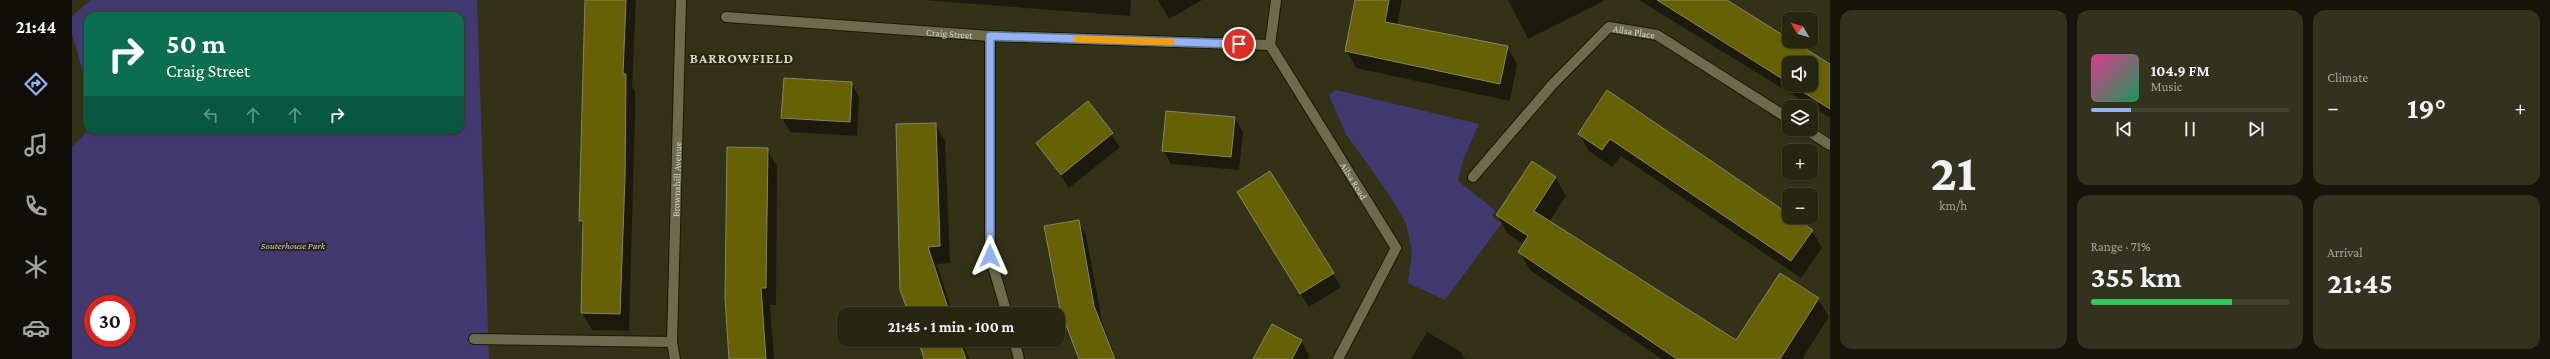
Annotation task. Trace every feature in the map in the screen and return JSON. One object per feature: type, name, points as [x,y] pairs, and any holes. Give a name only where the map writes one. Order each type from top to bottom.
[{"type":"street","name":"Brownshill Avenue","points":[[675,359],[672,342],[682,0]]},
{"type":"street","points":[[1270,45],[1276,0]]},
{"type":"street","name":"Craig Street","points":[[726,17],[990,36],[1270,45]]},
{"type":"street","name":"Ailsa Place","points":[[1473,177],[1552,85],[1609,27],[1657,35],[1782,115]]},
{"type":"street","points":[[990,36],[990,256],[1005,307]]},
{"type":"street","name":"Ailsa Road","points":[[1270,45],[1396,248],[1338,359]]},
{"type":"street","points":[[1816,136],[1830,145]]},
{"type":"street","points":[[474,339],[672,342]]},
{"type":"street","points":[[1016,347],[1019,359]]},
{"type":"green space","name":"Souterhouse Park","points":[[91,0],[477,0],[489,359],[72,359],[72,147],[85,134],[464,134],[464,12],[84,12],[84,76],[72,34],[72,16]]},
{"type":"green space","points":[[1336,90],[1479,124],[1463,160],[1458,181],[1495,210],[1492,217],[1502,223],[1445,300],[1408,283],[1412,252],[1406,223],[1390,196],[1346,134],[1329,95]]},
{"type":"building","points":[[585,0],[626,0],[623,74],[626,74],[625,177],[620,314],[581,313],[583,221],[579,221]]},
{"type":"building","points":[[1355,0],[1389,0],[1385,22],[1508,46],[1500,84],[1345,51]]},
{"type":"building","points":[[1657,0],[1727,0],[1782,35],[1782,48],[1804,48],[1817,56],[1782,56],[1782,79]]},
{"type":"building","points":[[1818,57],[1830,64],[1830,109],[1818,100],[1803,92],[1818,92]]},
{"type":"building","points":[[784,78],[852,82],[850,122],[781,118]]},
{"type":"building","points":[[1607,90],[1782,209],[1782,224],[1804,224],[1813,230],[1791,261],[1610,139],[1602,150],[1578,134]]},
{"type":"building","points":[[1088,101],[1113,133],[1061,175],[1036,143]]},
{"type":"building","points":[[1166,111],[1235,117],[1231,157],[1162,151]]},
{"type":"building","points":[[936,123],[940,246],[928,247],[948,307],[906,307],[900,290],[896,124]]},
{"type":"building","points":[[727,147],[768,148],[766,288],[761,288],[766,359],[729,359],[725,298]]},
{"type":"building","points":[[1532,161],[1556,177],[1534,211],[1736,340],[1780,273],[1819,298],[1780,359],[1677,359],[1518,252],[1528,236],[1496,215]]},
{"type":"building","points":[[1270,171],[1334,273],[1300,294],[1237,192]]},
{"type":"building","points":[[1079,220],[1094,306],[1115,359],[1079,359],[1065,322],[1065,307],[1060,307],[1044,226]]},
{"type":"building","points":[[1272,324],[1302,340],[1292,359],[1253,359]]},
{"type":"building","points":[[920,347],[962,347],[966,359],[924,359]]},
{"type":"slow traffic","points":[[1077,39],[1171,42]]},
{"type":"district","name":"BARROWFIELD","points":[[742,58]]},
{"type":"route","points":[[990,256],[990,36],[1239,44]]}]
